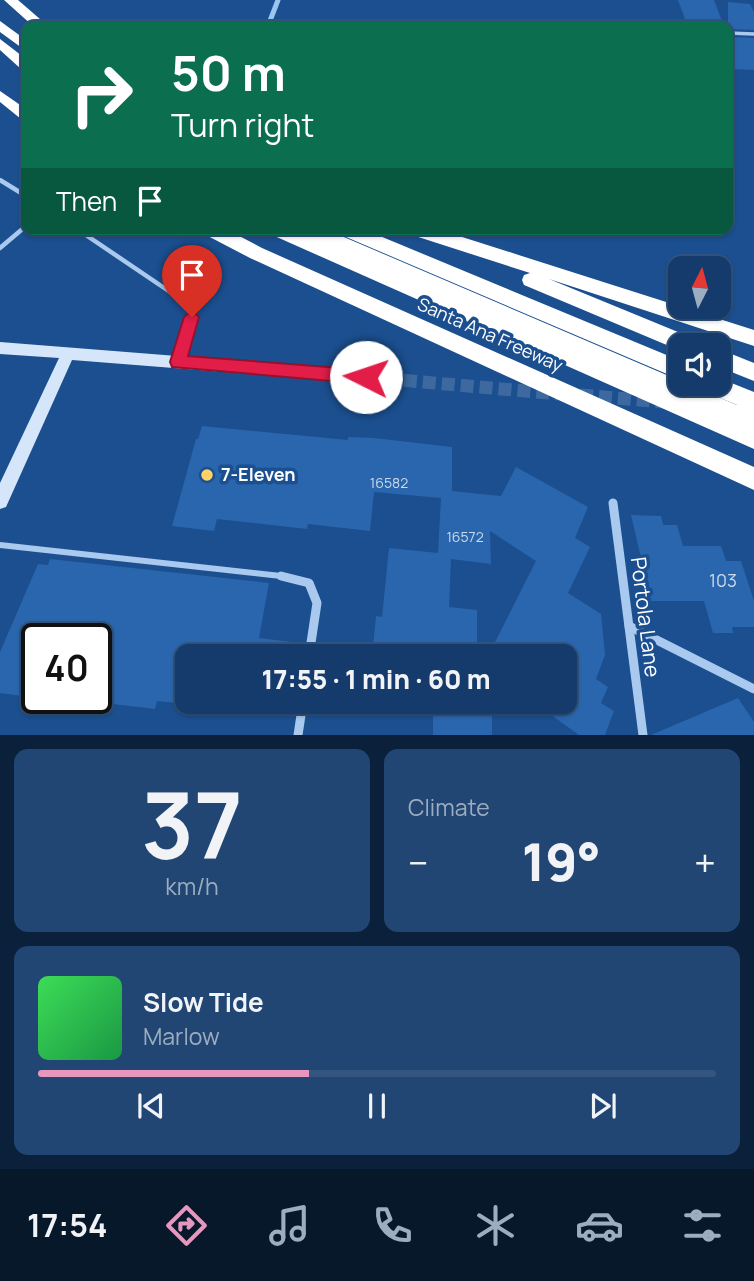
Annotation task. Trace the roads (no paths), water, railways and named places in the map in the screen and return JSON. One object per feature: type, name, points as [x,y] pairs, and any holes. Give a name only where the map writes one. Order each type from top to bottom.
[{"type":"highway","points":[[10,0],[35,21]]},
{"type":"highway","points":[[0,25],[21,43]]},
{"type":"highway","points":[[0,43],[21,62]]},
{"type":"highway","points":[[0,62],[21,79]]},
{"type":"highway","points":[[0,94],[21,112]]},
{"type":"highway","name":"Santa Ana Freeway","points":[[222,235],[280,265],[754,479]]},
{"type":"highway","points":[[290,235],[754,439]]},
{"type":"highway","points":[[315,235],[754,423]]},
{"type":"highway","points":[[359,235],[668,366]]},
{"type":"highway","points":[[427,235],[668,337]]},
{"type":"highway","points":[[432,235],[754,338]]},
{"type":"highway","points":[[731,363],[754,372]]},
{"type":"highway","points":[[731,392],[754,402]]},
{"type":"street","points":[[0,348],[366,377]]},
{"type":"street","points":[[0,501],[68,353]]},
{"type":"street","name":"Portola Lane","points":[[613,503],[643,735]]},
{"type":"street","points":[[281,576],[309,583],[317,603],[311,644]]},
{"type":"street","points":[[629,626],[754,689]]},
{"type":"street","points":[[298,735],[301,714]]},
{"type":"lane","points":[[733,33],[754,34]]},
{"type":"lane","points":[[0,180],[21,194]]},
{"type":"lane","points":[[0,248],[21,233]]},
{"type":"lane","points":[[86,235],[186,302],[192,317],[178,362]]},
{"type":"lane","points":[[0,545],[281,576]]},
{"type":"waterway","points":[[270,21],[278,0]]},
{"type":"tunnel","points":[[366,377],[559,394]]},
{"type":"tunnel","points":[[580,395],[664,402]]},
{"type":"place","name":"7-Eleven","points":[[207,475]]}]
